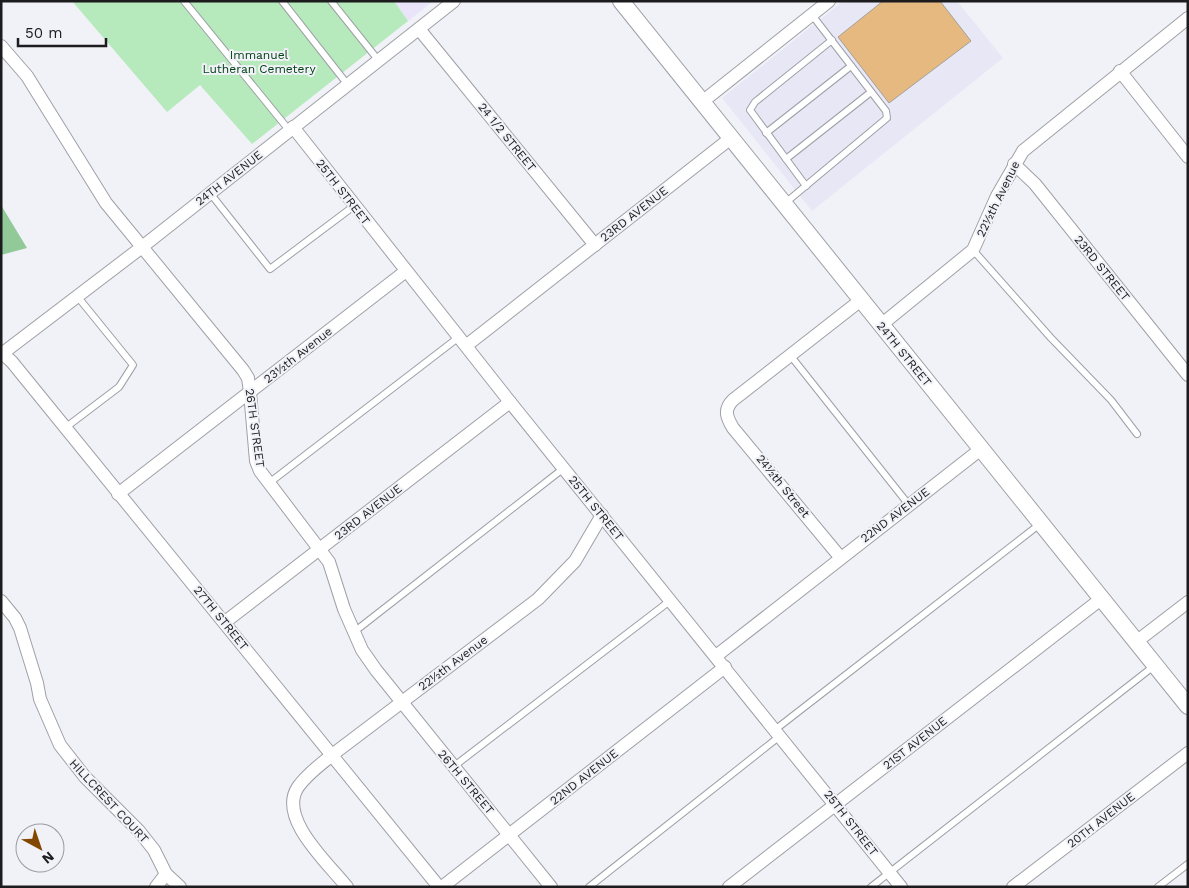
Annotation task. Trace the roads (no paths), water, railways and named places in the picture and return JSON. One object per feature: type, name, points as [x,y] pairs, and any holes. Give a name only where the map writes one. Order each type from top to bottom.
[{"type":"street","name":"24TH AVENUE","points":[[2,353],[142,247],[454,1]]},
{"type":"street","name":"24TH STREET","points":[[621,1],[1188,706]]},
{"type":"street","points":[[702,102],[829,1]]},
{"type":"street","name":"22½th Avenue","points":[[881,325],[973,250],[1014,164],[1034,140],[1188,18]]},
{"type":"street","name":"24 1/2 STREET","points":[[420,29],[595,244]]},
{"type":"street","name":"26TH STREET","points":[[1,46],[31,82],[106,203],[248,378],[256,461],[260,471],[268,484],[321,549],[333,570],[344,609],[362,650],[400,703],[551,887]]},
{"type":"street","points":[[1120,71],[1188,157]]},
{"type":"street","name":"25TH STREET","points":[[291,129],[902,887]]},
{"type":"street","name":"23RD AVENUE","points":[[463,341],[595,244],[730,138]]},
{"type":"street","name":"23RD STREET","points":[[1014,164],[1035,184],[1188,375]]},
{"type":"street","name":"23½th Avenue","points":[[118,494],[406,271]]},
{"type":"street","points":[[790,355],[861,300]]},
{"type":"street","name":"27TH STREET","points":[[2,353],[12,362],[332,756],[441,887]]},
{"type":"street","name":"24½th Street","points":[[790,355],[733,400],[729,404],[726,416],[733,428],[840,557]]},
{"type":"street","name":"23RD AVENUE","points":[[225,622],[510,402]]},
{"type":"street","name":"22ND AVENUE","points":[[716,656],[980,449]]},
{"type":"street","name":"22½th Avenue","points":[[347,887],[300,830],[293,809],[298,787],[307,776],[332,756],[538,599],[575,561],[602,515]]},
{"type":"street","name":"21ST AVENUE","points":[[729,887],[1101,599]]},
{"type":"street","name":"HILLCREST COURT","points":[[1,601],[16,618],[43,707],[60,745],[77,769],[139,831],[154,850],[166,874],[180,887]]},
{"type":"street","points":[[1136,642],[1188,602]]},
{"type":"street","name":"22ND AVENUE","points":[[441,887],[726,667]]},
{"type":"street","name":"20TH AVENUE","points":[[1013,887],[1188,752]]},
{"type":"street","points":[[156,887],[166,874]]},
{"type":"lane","points":[[184,1],[291,129]]},
{"type":"lane","points":[[282,1],[348,84]]},
{"type":"lane","points":[[331,1],[379,61]]},
{"type":"lane","points":[[784,204],[886,122],[886,111],[812,15]]},
{"type":"lane","points":[[806,186],[751,113],[751,106],[832,40]]},
{"type":"lane","points":[[766,133],[851,66]]},
{"type":"lane","points":[[786,159],[871,92]]},
{"type":"lane","points":[[210,193],[270,269],[354,206]]},
{"type":"lane","points":[[973,250],[1051,338],[1110,400],[1137,434]]},
{"type":"lane","points":[[65,428],[119,387],[133,365],[77,296]]},
{"type":"lane","points":[[268,484],[463,341]]},
{"type":"lane","points":[[790,355],[909,504]]},
{"type":"lane","points":[[354,632],[564,468]]},
{"type":"lane","points":[[589,887],[778,732],[1041,523]]},
{"type":"lane","points":[[453,767],[671,600]]},
{"type":"lane","points":[[871,887],[1155,666]]},
{"type":"lane","points":[[1158,887],[1188,864]]},
{"type":"park label","name":"Immanuel Lutheran Cemetery","points":[[259,62]]}]
